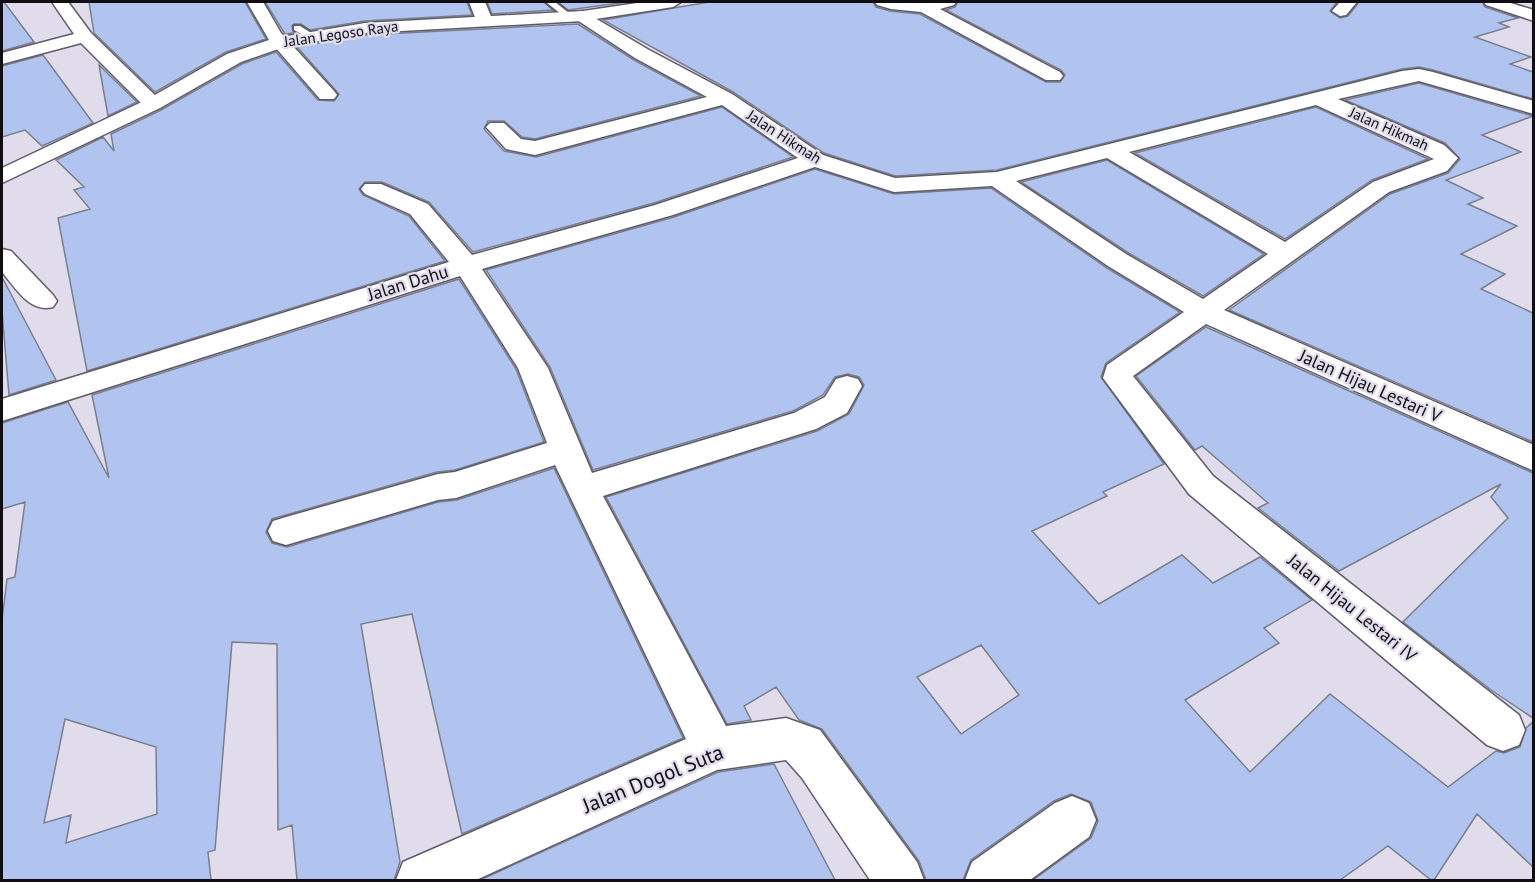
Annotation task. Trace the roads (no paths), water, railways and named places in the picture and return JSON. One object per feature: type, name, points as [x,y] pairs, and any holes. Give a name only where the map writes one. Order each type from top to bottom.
[{"type":"street","points":[[60,2],[85,37],[153,104]]},
{"type":"street","points":[[255,2],[259,13],[281,42],[327,95]]},
{"type":"street","points":[[477,2],[484,21]]},
{"type":"street","name":"Jalan Legoso Raya","points":[[2,176],[153,104],[234,58],[304,32],[576,16],[673,2]]},
{"type":"street","points":[[883,2],[904,8],[926,8],[949,2]]},
{"type":"street","points":[[1492,2],[1533,16]]},
{"type":"street","points":[[926,8],[1053,76]]},
{"type":"street","name":"Jalan Hikmah","points":[[576,16],[725,98],[815,160],[894,185],[997,179],[1419,75],[1533,108]]},
{"type":"street","points":[[2,59],[85,37]]},
{"type":"street","points":[[497,127],[514,144],[535,148],[725,98]]},
{"type":"street","name":"Jalan Hikmah","points":[[1201,485],[1120,382],[1118,372],[1206,313],[1285,253],[1381,187],[1439,166],[1447,158],[1436,150],[1320,99]]},
{"type":"street","points":[[1113,152],[1285,253]]},
{"type":"street","name":"Jalan Dahu","points":[[2,410],[465,265],[664,210],[815,160]]},
{"type":"street","name":"Jalan Hijau Lestari V","points":[[997,179],[1118,260],[1206,313],[1533,459]]},
{"type":"street","points":[[374,189],[419,209],[465,265],[533,368],[582,489],[714,749]]},
{"type":"street","points":[[2,257],[43,301]]},
{"type":"street","points":[[582,489],[805,422],[836,405],[848,386]]},
{"type":"street","points":[[286,531],[438,487],[456,485],[565,449]]},
{"type":"street","name":"Jalan Hijau Lestari IV","points":[[1201,485],[1503,730]]},
{"type":"street","name":"Jalan Dogol Suta","points":[[421,880],[714,749],[786,739],[804,745],[899,880]]},
{"type":"street","points":[[990,880],[1072,820]]},
{"type":"lane","points":[[550,2],[576,16]]}]
